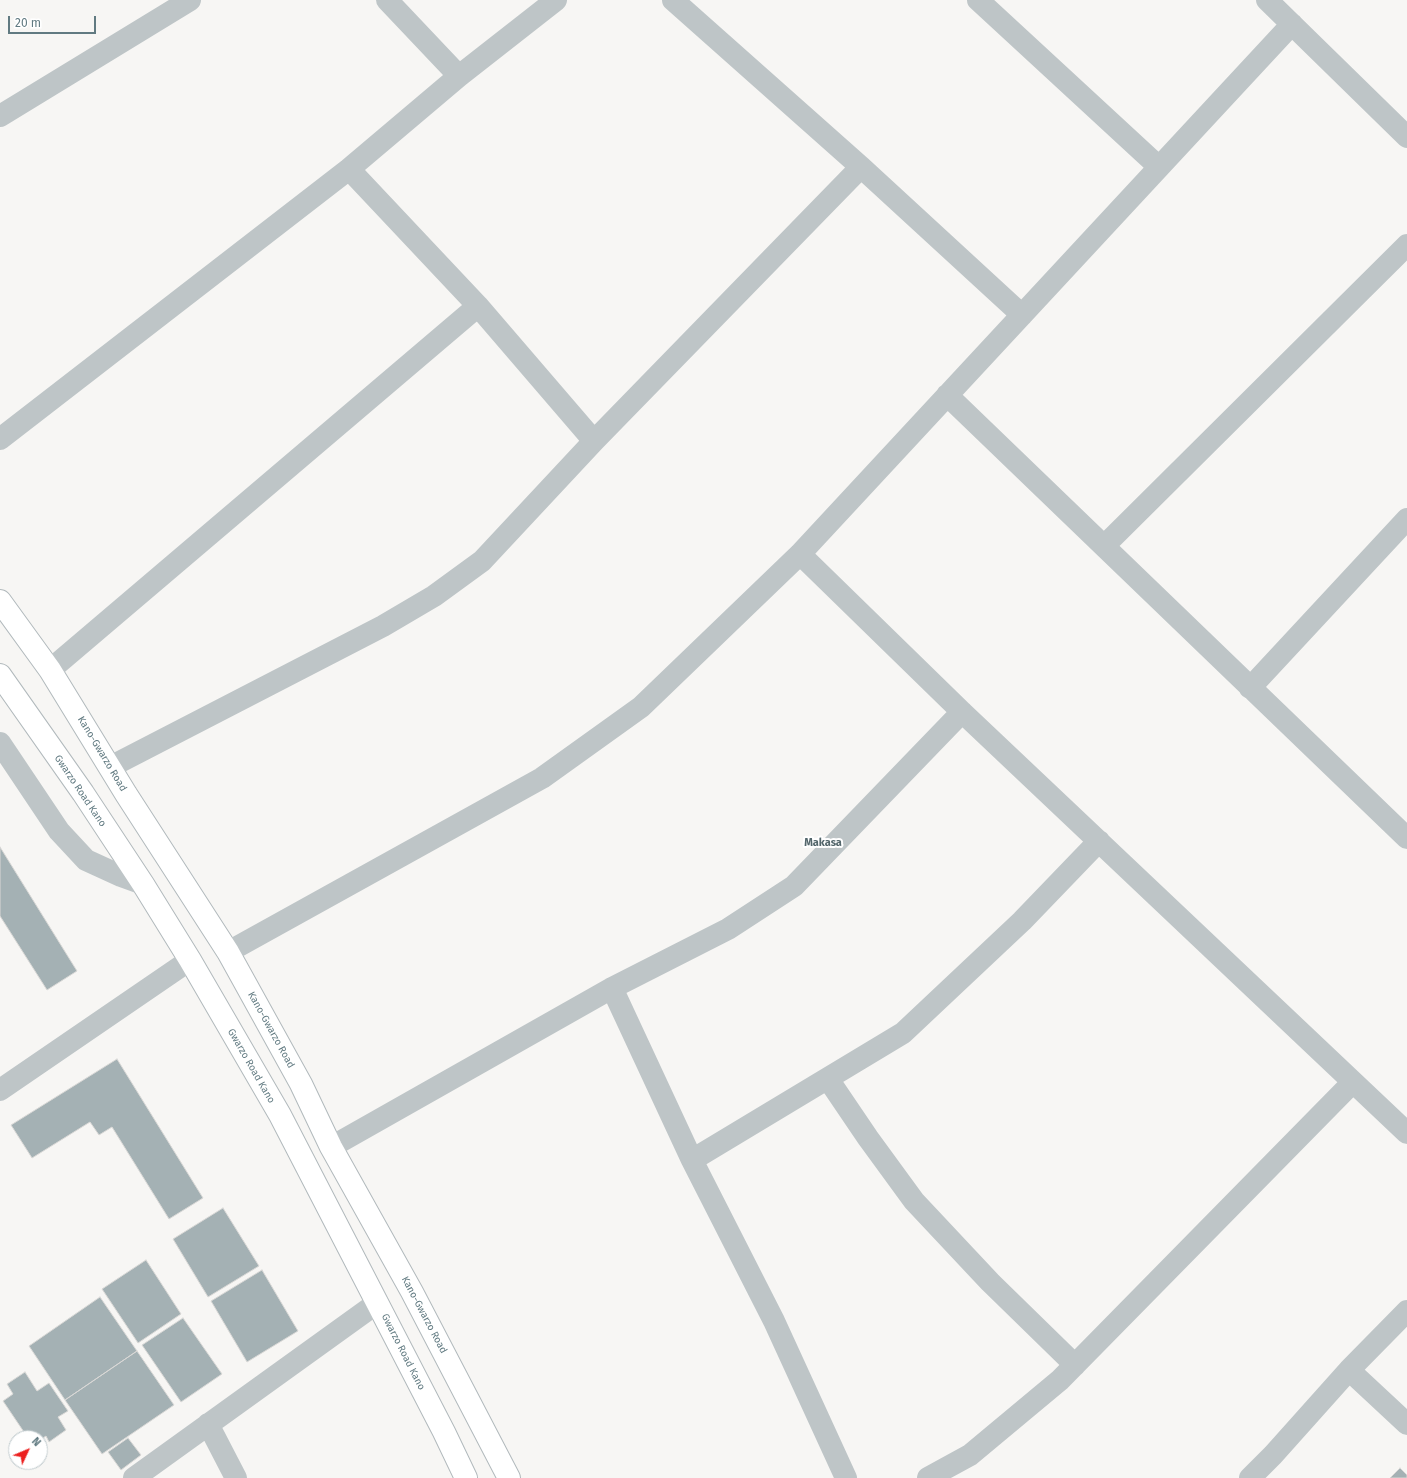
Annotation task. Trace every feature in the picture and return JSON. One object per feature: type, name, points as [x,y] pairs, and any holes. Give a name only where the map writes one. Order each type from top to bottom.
[{"type":"main road","name":"Kano-Gwarzo Road","points":[[0,601],[50,670],[228,952],[301,1084],[331,1147],[412,1292],[509,1478]]},
{"type":"main road","name":"Gwarzo Road Kano","points":[[0,675],[83,794],[143,884],[190,960],[280,1115],[378,1303],[466,1478]]},
{"type":"street","points":[[0,116],[190,0]]},
{"type":"street","points":[[387,0],[459,76]]},
{"type":"street","points":[[0,439],[349,169],[459,76],[556,0]]},
{"type":"street","points":[[673,0],[861,167],[1022,315]]},
{"type":"street","points":[[978,0],[1159,167]]},
{"type":"street","points":[[1267,0],[1407,137]]},
{"type":"street","points":[[228,952],[542,778],[641,708],[800,554],[1292,24]]},
{"type":"street","points":[[110,767],[383,626],[434,596],[482,561],[594,441],[861,167]]},
{"type":"street","points":[[349,169],[478,306],[594,441]]},
{"type":"street","points":[[1104,546],[1407,245]]},
{"type":"street","points":[[50,670],[478,306]]},
{"type":"street","points":[[947,395],[1407,838]]},
{"type":"street","points":[[1250,688],[1407,519]]},
{"type":"street","points":[[800,554],[962,712],[1352,1083],[1407,1133]]},
{"type":"street","points":[[331,1147],[612,988],[728,929],[794,886],[962,712]]},
{"type":"street","points":[[0,743],[59,831],[86,860],[143,884]]},
{"type":"street","points":[[692,1160],[903,1033],[1022,921],[1099,841]]},
{"type":"street","points":[[0,1090],[190,960]]},
{"type":"street","points":[[612,988],[692,1160],[774,1321],[846,1478]]},
{"type":"street","points":[[828,1079],[868,1138],[914,1201],[990,1282],[1075,1365]]},
{"type":"street","points":[[928,1478],[970,1455],[1060,1380],[1352,1083]]},
{"type":"street","points":[[134,1478],[378,1303]]},
{"type":"street","points":[[1250,1478],[1273,1455],[1349,1370],[1407,1311]]},
{"type":"street","points":[[1349,1370],[1407,1424]]},
{"type":"street","points":[[208,1424],[236,1478]]},
{"type":"building","points":[[0,847],[77,971],[47,990],[0,916]]},
{"type":"building","points":[[117,1059],[203,1198],[169,1219],[112,1127],[99,1135],[90,1122],[32,1158],[11,1125]]},
{"type":"building","points":[[223,1208],[259,1266],[208,1297],[173,1239]]},
{"type":"building","points":[[146,1260],[181,1314],[138,1343],[102,1289]]},
{"type":"building","points":[[262,1270],[298,1331],[247,1362],[211,1301]]},
{"type":"building","points":[[100,1297],[137,1351],[65,1400],[29,1346]]},
{"type":"building","points":[[183,1318],[222,1374],[181,1402],[142,1345]]},
{"type":"building","points":[[137,1351],[174,1405],[102,1454],[65,1400]]},
{"type":"building","points":[[25,1372],[37,1391],[49,1383],[68,1411],[58,1417],[66,1430],[49,1442],[48,1430],[23,1430],[3,1401],[13,1394],[7,1384]]},
{"type":"building","points":[[128,1438],[141,1455],[121,1470],[108,1452]]},
{"type":"building","points":[[1400,1468],[1407,1475],[1407,1478],[1390,1478]]},
{"type":"district","name":"Makasa","points":[[823,843]]}]
